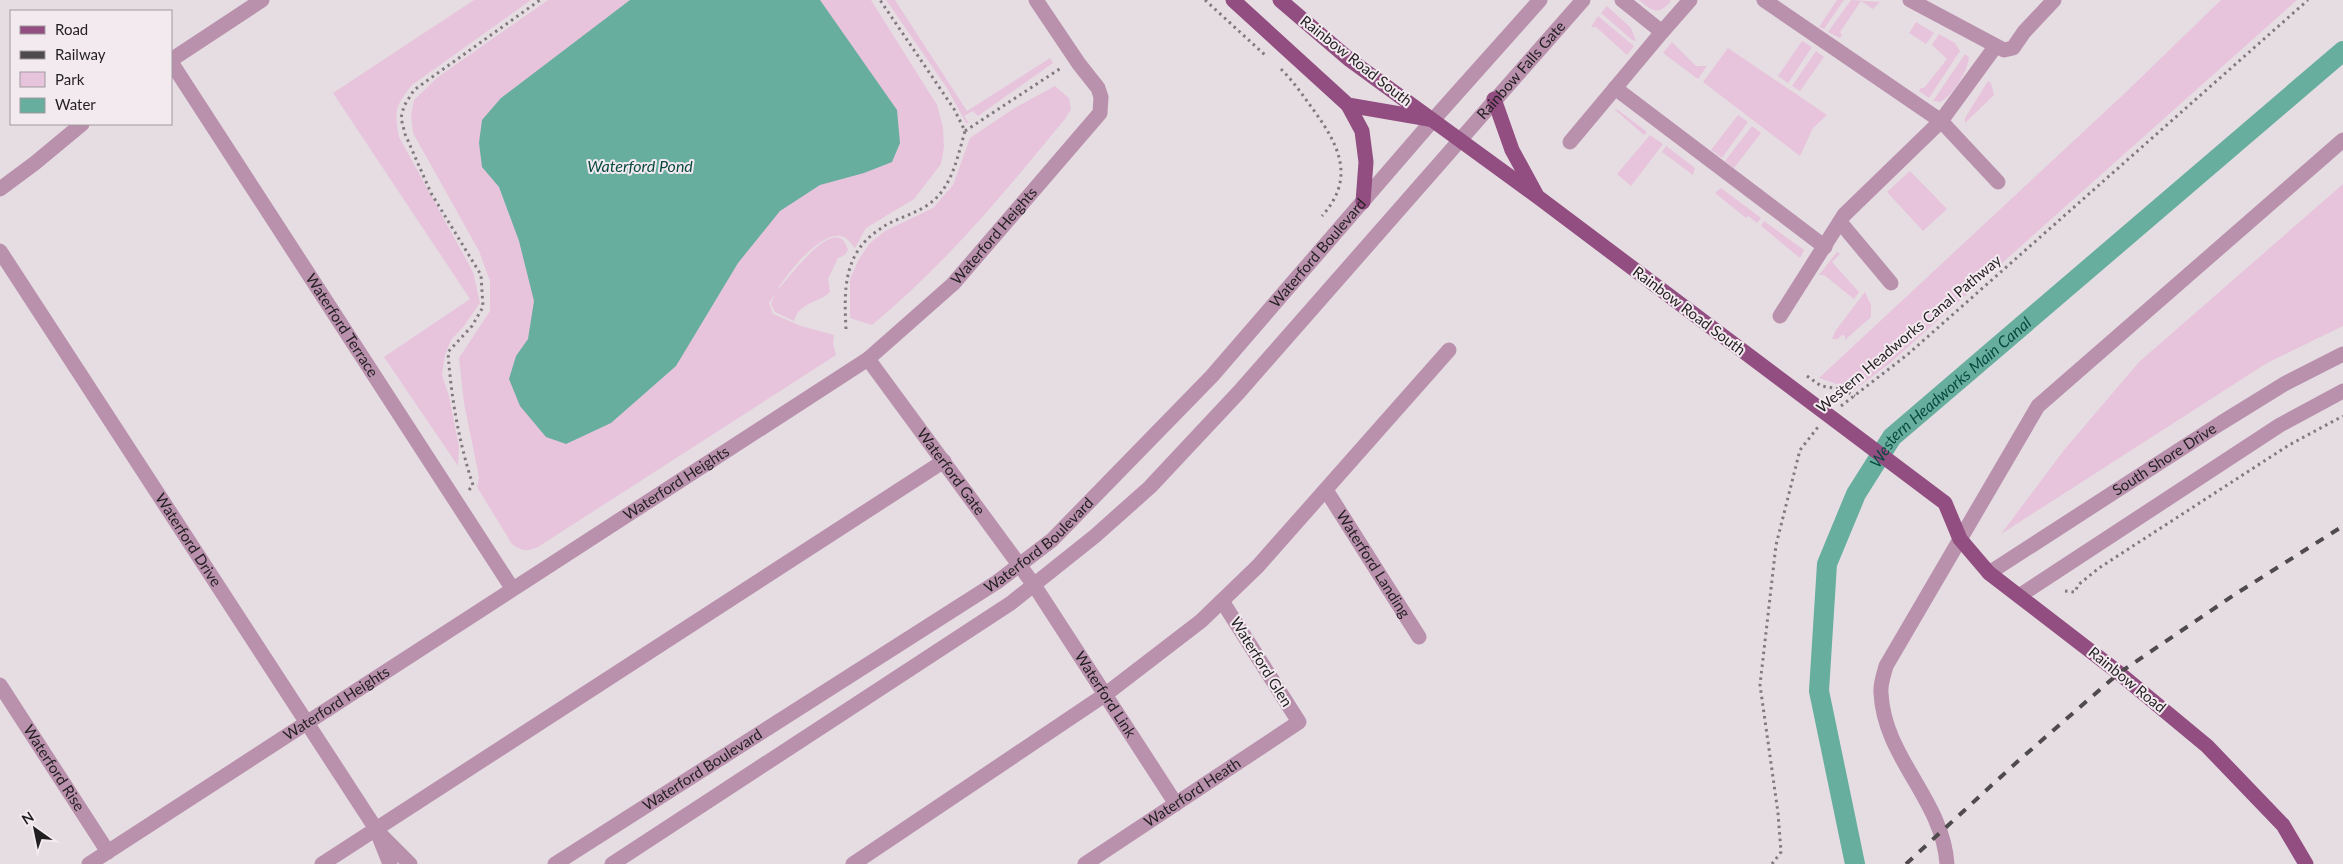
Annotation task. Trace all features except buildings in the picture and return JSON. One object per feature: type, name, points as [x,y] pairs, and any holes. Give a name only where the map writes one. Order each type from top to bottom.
[{"type":"main road","points":[[1234,0],[1348,105],[1362,130],[1366,162],[1363,202]]},
{"type":"main road","name":"Rainbow Road South","points":[[1280,0],[1350,60],[1538,197],[1945,503]]},
{"type":"main road","points":[[1494,99],[1512,150],[1538,197]]},
{"type":"main road","name":"Rainbow Road South","points":[[1348,105],[1432,120]]},
{"type":"main road","name":"Rainbow Road","points":[[1945,503],[1960,538],[1989,573],[2119,673],[2207,746],[2283,825],[2306,864]]},
{"type":"street","points":[[172,60],[262,0]]},
{"type":"street","name":"Waterford Heights","points":[[89,864],[868,359],[953,284],[1100,113],[1101,96],[1098,88],[1074,59],[1036,0]]},
{"type":"street","points":[[1432,120],[1540,0]]},
{"type":"street","name":"Rainbow Falls Gate","points":[[1459,140],[1583,0]]},
{"type":"street","points":[[1622,0],[1662,32]]},
{"type":"street","points":[[1570,142],[1690,0]]},
{"type":"street","points":[[1764,0],[1940,120],[1998,182]]},
{"type":"street","points":[[1910,0],[1995,47],[2004,50],[2013,48],[2024,32],[2054,0]]},
{"type":"street","points":[[1780,316],[1826,247],[1844,215],[1940,120],[1995,47]]},
{"type":"street","name":"Waterford Terrace","points":[[172,63],[512,588]]},
{"type":"street","points":[[1615,88],[1826,247]]},
{"type":"street","name":"Waterford Boulevard","points":[[556,864],[1020,566],[1052,540],[1212,376],[1432,120]]},
{"type":"street","points":[[0,189],[81,125]]},
{"type":"street","name":"Waterford Boulevard","points":[[612,864],[1034,585],[1095,536],[1150,487],[1239,392],[1459,140]]},
{"type":"street","points":[[1947,864],[1946,844],[1928,801],[1901,759],[1887,724],[1881,692],[1886,666],[2038,406],[2343,140]]},
{"type":"street","points":[[1840,222],[1891,283]]},
{"type":"street","name":"Waterford Drive","points":[[0,251],[308,722],[376,829],[390,864]]},
{"type":"street","points":[[853,864],[1106,694],[1201,621],[1258,566],[1449,350]]},
{"type":"street","name":"South Shore Drive","points":[[1989,573],[2261,398],[2343,354]]},
{"type":"street","name":"Waterford Gate","points":[[868,359],[1034,585]]},
{"type":"street","points":[[2019,596],[2280,425],[2343,391]]},
{"type":"street","points":[[322,864],[944,461]]},
{"type":"street","name":"Waterford Landing","points":[[1326,490],[1419,637]]},
{"type":"street","name":"Waterford Link","points":[[1034,585],[1176,804]]},
{"type":"street","name":"Waterford Glen","points":[[1222,601],[1299,722]]},
{"type":"street","name":"Waterford Rise","points":[[0,685],[108,852]]},
{"type":"street","name":"Waterford Heath","points":[[1085,864],[1299,722]]},
{"type":"street","name":"Waterford Drive","points":[[376,829],[410,864]]},
{"type":"path","points":[[468,491],[473,485],[463,452],[448,352],[472,326],[483,307],[481,275],[431,193],[405,134],[401,118],[404,106],[414,90],[540,0]]},
{"type":"path","points":[[880,0],[954,109],[965,131]]},
{"type":"path","points":[[1204,0],[1230,26],[1270,59]]},
{"type":"path","name":"Western Headworks Canal Pathway","points":[[1772,864],[1781,852],[1778,813],[1760,685],[1776,545],[1800,450],[1855,396],[1907,355],[2308,0]]},
{"type":"path","points":[[1278,66],[1298,88],[1336,145],[1340,160],[1340,184],[1335,200],[1322,216]]},
{"type":"path","points":[[846,328],[845,286],[850,265],[864,244],[879,229],[934,200],[952,177],[965,131],[1060,68]]},
{"type":"path","points":[[1803,373],[1821,386],[1841,389],[1855,396]]},
{"type":"path","points":[[2065,591],[2075,592],[2078,585],[2099,568],[2289,445],[2343,416]]},
{"type":"green space","points":[[474,0],[531,0],[412,85],[402,98],[396,115],[399,137],[473,272],[480,303],[464,326],[451,340],[445,355],[442,375],[449,396],[459,447],[458,466],[384,357],[470,299],[333,93]]},
{"type":"green space","points":[[548,0],[871,0],[937,105],[943,127],[944,147],[941,164],[914,199],[866,228],[855,248],[844,237],[835,236],[816,245],[788,274],[777,290],[812,251],[823,242],[834,237],[842,239],[848,250],[845,255],[838,258],[828,279],[830,292],[826,296],[805,306],[800,310],[794,321],[775,312],[771,304],[775,294],[769,303],[773,314],[801,326],[834,335],[833,344],[836,355],[538,547],[524,550],[512,544],[477,487],[479,477],[464,403],[459,358],[490,311],[490,281],[479,251],[413,133],[411,116],[414,100],[438,77]]},
{"type":"green space","points":[[886,0],[895,0],[967,111],[1050,58],[1053,63],[978,116],[973,111],[964,116],[969,123],[966,123],[947,88]]},
{"type":"green space","points":[[1639,0],[1671,1],[1662,9],[1655,10]]},
{"type":"green space","points":[[1837,0],[1844,0],[1824,29],[1819,27]]},
{"type":"green space","points":[[1851,0],[1880,2],[1873,9],[1861,1],[1840,32],[1842,35],[1840,38],[1828,32]]},
{"type":"green space","points":[[2221,0],[2297,0],[1890,363],[1854,390],[1819,378],[2125,93]]},
{"type":"green space","points":[[1607,6],[1631,28],[1636,41],[1632,40],[1601,13]]},
{"type":"green space","points":[[1598,16],[1634,46],[1627,55],[1596,27],[1591,27]]},
{"type":"green space","points":[[1916,22],[1934,33],[1926,44],[1909,33]]},
{"type":"green space","points":[[1939,34],[1955,43],[1960,51],[1929,98],[1919,91],[1921,88],[1924,88],[1947,59],[1932,45]]},
{"type":"green space","points":[[1802,41],[1812,47],[1788,83],[1778,76]]},
{"type":"green space","points":[[1672,42],[1696,66],[1707,66],[1698,79],[1663,53]]},
{"type":"green space","points":[[1728,48],[1827,115],[1813,128],[1800,156],[1703,82]]},
{"type":"green space","points":[[1816,51],[1824,57],[1800,91],[1792,86]]},
{"type":"green space","points":[[1965,54],[1969,57],[1968,62],[1955,89],[1940,102],[1933,101]]},
{"type":"green space","points":[[1988,81],[1991,83],[1994,95],[1965,123],[1965,118]]},
{"type":"green space","points":[[1055,86],[1069,98],[1071,109],[1065,119],[997,200],[925,278],[872,325],[850,318],[850,279],[859,259],[870,243],[885,231],[933,208],[953,185],[970,138],[1013,109]]},
{"type":"green space","points":[[1614,109],[1618,110],[1647,132],[1644,135]]},
{"type":"green space","points":[[1738,115],[1748,122],[1722,158],[1711,150]]},
{"type":"green space","points":[[1752,126],[1761,133],[1734,168],[1725,161]]},
{"type":"green space","points":[[1650,135],[1663,144],[1631,186],[1617,174]]},
{"type":"green space","points":[[1666,146],[1695,168],[1693,175],[1662,152]]},
{"type":"green space","points":[[1910,171],[1947,209],[1923,231],[1887,192]]},
{"type":"green space","points":[[2343,184],[2343,326],[2267,363],[2001,534],[2064,450],[2139,362]]},
{"type":"green space","points":[[1721,188],[1761,218],[1757,223],[1748,216],[1746,218],[1715,193]]},
{"type":"green space","points":[[1764,221],[1804,250],[1800,258],[1761,226]]},
{"type":"green space","points":[[1837,252],[1840,254],[1832,262],[1859,292],[1854,299],[1824,275],[1819,275]]},
{"type":"green space","points":[[1865,292],[1871,305],[1871,317],[1845,340],[1845,336],[1842,335],[1838,339],[1832,339],[1836,330]]},
{"type":"water","name":"Waterford Pond","points":[[630,0],[820,0],[897,110],[900,143],[892,162],[864,173],[820,185],[780,211],[738,263],[676,366],[611,423],[566,444],[546,437],[520,406],[509,379],[516,356],[528,339],[534,301],[519,241],[499,187],[482,167],[479,143],[482,120],[501,98]]},
{"type":"waterway","name":"Western Headworks Main Canal","points":[[1855,864],[1819,691],[1827,564],[1856,494],[1892,437],[2343,51]]},
{"type":"railway","points":[[1906,864],[2017,762],[2119,673],[2234,595],[2343,526]]}]
